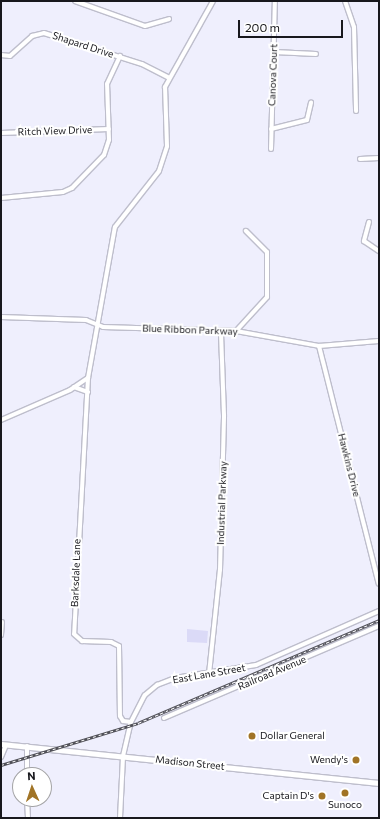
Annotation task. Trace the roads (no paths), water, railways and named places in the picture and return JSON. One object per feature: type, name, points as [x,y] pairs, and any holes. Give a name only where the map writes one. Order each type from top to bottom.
[{"type":"main road","name":"Madison Street","points":[[4,744],[379,783]]},
{"type":"street","points":[[75,1],[145,26],[169,19]]},
{"type":"street","name":"Barksdale Lane","points":[[131,722],[123,721],[120,716],[119,646],[111,642],[82,642],[74,634],[88,378],[96,324],[115,227],[159,171],[167,146],[165,87],[213,1]]},
{"type":"street","name":"Canova Court","points":[[271,149],[275,1]]},
{"type":"street","points":[[345,1],[354,27],[356,111]]},
{"type":"street","name":"Shapard Drive","points":[[1,55],[10,56],[32,36],[44,33],[120,56],[169,78]]},
{"type":"street","points":[[274,52],[316,54]]},
{"type":"street","points":[[1,198],[56,194],[72,188],[104,155],[109,129],[107,84],[120,56]]},
{"type":"street","points":[[271,129],[307,120],[311,102]]},
{"type":"street","name":"Ritch View Drive","points":[[1,133],[109,129]]},
{"type":"street","points":[[360,160],[379,158]]},
{"type":"street","points":[[369,222],[365,242],[379,251]]},
{"type":"street","points":[[236,331],[267,297],[267,252],[246,231]]},
{"type":"street","name":"Blue Ribbon Parkway","points":[[1,317],[86,320],[103,327],[221,332],[236,331],[319,346],[379,341]]},
{"type":"street","name":"Industrial Parkway","points":[[208,674],[220,570],[224,415],[221,332]]},
{"type":"street","name":"Hawkins Drive","points":[[319,346],[379,584]]},
{"type":"street","points":[[1,420],[74,387],[88,378]]},
{"type":"street","points":[[74,387],[88,392]]},
{"type":"street","name":"East Lane Street","points":[[120,818],[123,756],[131,722],[145,695],[157,685],[175,678],[208,674],[256,665],[281,656],[379,612]]},
{"type":"street","points":[[1,635],[2,622]]},
{"type":"street","name":"Railroad Avenue","points":[[164,718],[379,626]]},
{"type":"street","points":[[1,757],[4,744]]},
{"type":"street","points":[[27,746],[27,767]]},
{"type":"street","points":[[27,807],[28,818]]},
{"type":"railway","points":[[1,765],[138,723],[379,620]]},
{"type":"place","name":"Dollar General","points":[[252,736]]},
{"type":"place","name":"Wendy's","points":[[356,760]]},
{"type":"place","name":"Sunoco","points":[[345,793]]},
{"type":"place","name":"Captain D's","points":[[322,796]]}]
